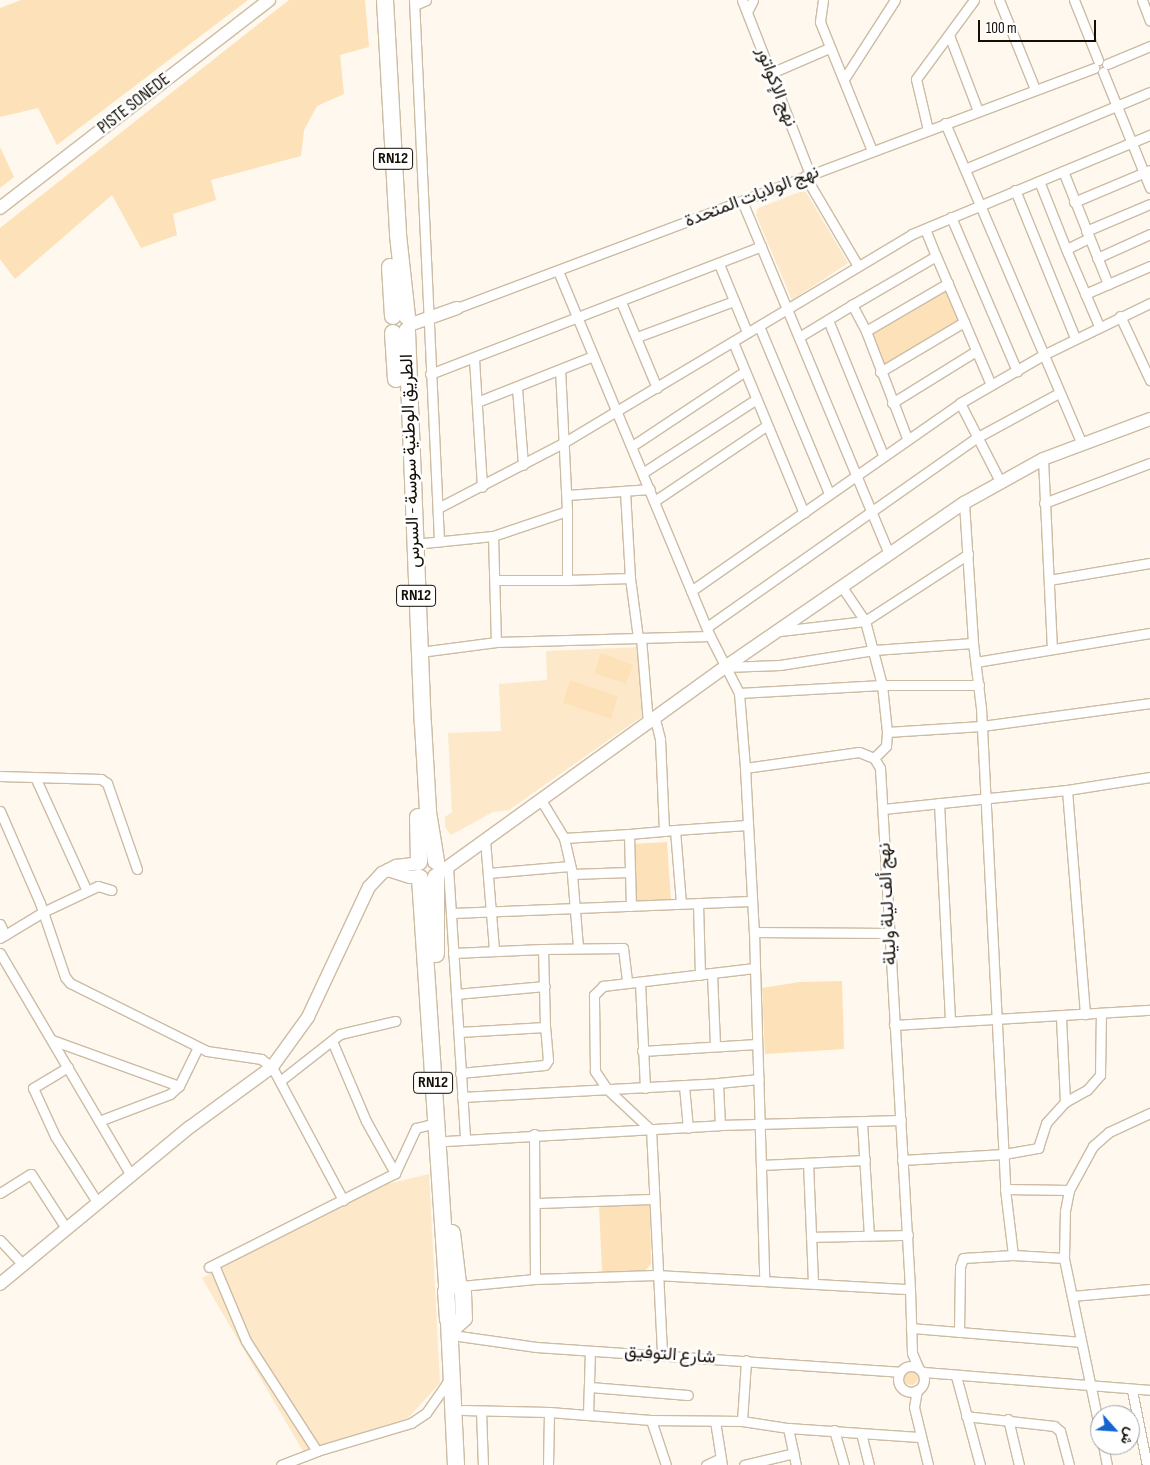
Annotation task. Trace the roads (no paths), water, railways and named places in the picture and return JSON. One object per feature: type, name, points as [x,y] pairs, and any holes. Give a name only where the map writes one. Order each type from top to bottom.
[{"type":"highway","name":"الطريق الوطنية سوسة - السرس","points":[[376,0],[402,325],[420,652],[430,869],[436,1123],[455,1286]]},
{"type":"highway","name":"الطريق الوطنية سوسة - السرس","points":[[385,0],[430,869],[455,1286]]},
{"type":"highway","name":"RN12","points":[[455,1286],[465,1465]]},
{"type":"highway","name":"RN12","points":[[456,1328],[452,1382],[456,1465]]},
{"type":"street","name":"PISTE SONEDE","points":[[0,208],[269,0]]},
{"type":"street","points":[[426,0],[414,2],[439,540]]},
{"type":"street","name":"نهج الإكواتور","points":[[742,0],[807,175],[858,266]]},
{"type":"street","points":[[747,12],[753,0]]},
{"type":"street","points":[[823,0],[820,22],[872,151]]},
{"type":"street","points":[[844,79],[896,0]]},
{"type":"street","points":[[928,130],[916,79],[974,0]]},
{"type":"street","points":[[1000,0],[1035,89]]},
{"type":"street","points":[[1074,0],[1132,143],[1147,171],[1150,188]]},
{"type":"street","points":[[1142,0],[1150,21]]},
{"type":"street","points":[[949,35],[978,111]]},
{"type":"street","name":"نهج الولايات المتحدة","points":[[402,325],[428,319],[558,271],[1150,46]]},
{"type":"street","points":[[770,73],[829,48]]},
{"type":"street","points":[[965,169],[1150,92]]},
{"type":"street","points":[[945,123],[1081,442]]},
{"type":"street","points":[[438,508],[482,487],[563,443],[858,266],[925,229],[980,204],[1150,135]]},
{"type":"street","points":[[1063,171],[1108,284]]},
{"type":"street","points":[[1074,202],[1147,171]]},
{"type":"street","points":[[1039,181],[1098,326]]},
{"type":"street","points":[[1014,190],[1075,338]]},
{"type":"street","points":[[742,201],[786,309],[857,472],[888,552]]},
{"type":"street","points":[[1066,249],[1088,234],[1150,204]]},
{"type":"street","points":[[951,217],[1017,371]]},
{"type":"street","points":[[925,229],[991,385]]},
{"type":"street","points":[[1097,258],[1150,234]]},
{"type":"street","points":[[430,374],[578,319],[761,246]]},
{"type":"street","points":[[799,337],[936,256]]},
{"type":"street","points":[[719,264],[748,332]]},
{"type":"street","points":[[1085,294],[1150,266]]},
{"type":"street","points":[[558,271],[656,500],[691,591],[725,667],[739,693],[754,932],[764,1278]]},
{"type":"street","points":[[866,331],[948,283]]},
{"type":"street","points":[[637,337],[734,301]]},
{"type":"street","points":[[620,302],[637,337],[657,388]]},
{"type":"street","points":[[691,591],[804,513],[857,472],[960,403],[1075,338],[1150,303]]},
{"type":"street","points":[[852,305],[866,331],[880,372],[907,438]]},
{"type":"street","points":[[1120,316],[1150,380]]},
{"type":"street","points":[[828,320],[883,455]]},
{"type":"street","points":[[880,372],[964,322]]},
{"type":"street","points":[[760,326],[829,493]]},
{"type":"street","points":[[733,342],[754,400],[804,513]]},
{"type":"street","points":[[892,403],[976,351]]},
{"type":"street","points":[[477,402],[517,388],[593,356]]},
{"type":"street","points":[[474,359],[482,487]]},
{"type":"street","points":[[560,370],[567,495],[567,580]]},
{"type":"street","points":[[632,446],[744,372]]},
{"type":"street","points":[[517,388],[522,465]]},
{"type":"street","points":[[420,652],[496,642],[640,638],[709,631],[976,438],[1059,393]]},
{"type":"street","points":[[644,472],[754,400]]},
{"type":"street","points":[[960,403],[976,438],[1000,480]]},
{"type":"street","points":[[0,1284],[97,1202],[272,1067],[308,1017],[369,887],[388,870],[404,863],[430,869],[465,854],[652,722],[725,667],[842,587],[888,552],[1000,480],[1081,442],[1150,419]]},
{"type":"street","points":[[656,500],[766,426]]},
{"type":"street","points":[[1043,459],[1052,648]]},
{"type":"street","points":[[1044,503],[1150,463]]},
{"type":"street","points":[[567,495],[650,488]]},
{"type":"street","points":[[624,491],[630,578],[652,722],[660,739],[664,831]]},
{"type":"street","points":[[964,503],[973,643],[982,726],[984,798],[998,1019],[1005,1189],[1013,1255]]},
{"type":"street","points":[[414,544],[493,536],[567,511]]},
{"type":"street","points":[[493,536],[496,642]]},
{"type":"street","points":[[780,631],[865,621],[968,554]]},
{"type":"street","points":[[1049,580],[1150,563]]},
{"type":"street","points":[[495,580],[630,578]]},
{"type":"street","points":[[745,768],[858,752],[874,758],[886,746],[882,685],[874,650],[865,621],[842,587]]},
{"type":"street","points":[[976,662],[1150,633]]},
{"type":"street","points":[[725,667],[780,666],[874,650],[973,643]]},
{"type":"street","points":[[739,693],[882,685],[979,685]]},
{"type":"street","points":[[886,732],[982,726],[1150,703]]},
{"type":"street","name":"نهج ألف ليلة وليلة","points":[[874,758],[880,768],[902,1160],[908,1235],[910,1328],[912,1353],[920,1370]]},
{"type":"street","points":[[0,776],[91,777],[107,783],[137,868]]},
{"type":"street","points":[[35,777],[87,891]]},
{"type":"street","points":[[882,809],[1067,790],[1150,777],[1150,781]]},
{"type":"street","points":[[1067,790],[1085,1014]]},
{"type":"street","points":[[541,800],[564,838],[571,870],[578,947]]},
{"type":"street","points":[[939,803],[950,1021]]},
{"type":"street","points":[[0,811],[43,912],[65,977],[70,983],[207,1051],[262,1059],[272,1067],[343,1200]]},
{"type":"street","points":[[564,838],[747,825]]},
{"type":"street","points":[[675,830],[681,903]]},
{"type":"street","points":[[629,834],[630,906]]},
{"type":"street","points":[[485,840],[494,950]]},
{"type":"street","points":[[430,869],[451,913],[465,1139]]},
{"type":"street","points":[[488,873],[571,870],[629,872]]},
{"type":"street","points":[[0,924],[3,936],[43,912],[98,886],[111,890]]},
{"type":"street","points":[[451,913],[752,901]]},
{"type":"street","points":[[698,903],[700,974]]},
{"type":"street","points":[[754,932],[889,933]]},
{"type":"street","points":[[454,953],[578,947],[624,949],[627,983]]},
{"type":"street","points":[[460,1073],[544,1064],[548,1060],[545,1028],[543,949]]},
{"type":"street","points":[[0,953],[131,1175]]},
{"type":"street","points":[[662,1353],[656,1275],[651,1130],[607,1089],[595,1070],[594,995],[602,986],[754,968]]},
{"type":"street","points":[[712,973],[715,1046]]},
{"type":"street","points":[[640,982],[645,1088]]},
{"type":"street","points":[[456,994],[545,986]]},
{"type":"street","points":[[894,1024],[1150,1010]]},
{"type":"street","points":[[902,1160],[1004,1154],[1038,1148],[1046,1123],[1065,1102],[1087,1090],[1100,1075],[1101,1013]]},
{"type":"street","points":[[1061,1016],[1065,1102]]},
{"type":"street","points":[[280,1081],[350,1029],[371,1029],[395,1021]]},
{"type":"street","points":[[459,1032],[545,1028]]},
{"type":"street","points":[[52,1040],[179,1086]]},
{"type":"street","points":[[332,1041],[366,1121],[395,1174]]},
{"type":"street","points":[[642,1051],[757,1044]]},
{"type":"street","points":[[100,1121],[170,1094],[179,1086],[198,1047]]},
{"type":"street","points":[[68,1067],[33,1088],[55,1136],[97,1202]]},
{"type":"street","points":[[462,1097],[684,1086],[759,1080]]},
{"type":"street","points":[[718,1083],[720,1125]]},
{"type":"street","points":[[684,1086],[688,1128]]},
{"type":"street","points":[[1095,1405],[1080,1342],[1064,1258],[1069,1190],[1093,1146],[1109,1132],[1150,1113]]},
{"type":"street","points":[[446,1141],[534,1134],[651,1130],[720,1125],[901,1120]]},
{"type":"street","points":[[862,1122],[869,1235]]},
{"type":"street","points":[[317,1450],[246,1341],[212,1266],[395,1174],[416,1128],[436,1123]]},
{"type":"street","points":[[534,1134],[536,1203],[535,1278]]},
{"type":"street","points":[[761,1165],[865,1160]]},
{"type":"street","points":[[808,1163],[813,1282]]},
{"type":"street","points":[[0,1193],[31,1174],[66,1228]]},
{"type":"street","points":[[1005,1189],[1069,1190]]},
{"type":"street","points":[[536,1203],[653,1199]]},
{"type":"street","points":[[811,1237],[908,1235]]},
{"type":"street","points":[[0,1240],[22,1264]]},
{"type":"street","points":[[959,1332],[961,1260],[1013,1255],[1064,1258]]},
{"type":"street","points":[[455,1286],[535,1278],[656,1275],[764,1278],[910,1289]]},
{"type":"street","points":[[1072,1296],[1150,1289]]},
{"type":"street","name":"شارع التوفيق","points":[[456,1328],[590,1351],[662,1353],[881,1369],[920,1370]]},
{"type":"street","points":[[910,1328],[1080,1342]]},
{"type":"street","points":[[588,1414],[590,1351]]},
{"type":"street","points":[[902,1388],[902,1369],[912,1353]]},
{"type":"street","points":[[742,1421],[746,1360]]},
{"type":"street","points":[[881,1369],[902,1388],[914,1407],[919,1437],[928,1465]]},
{"type":"street","points":[[914,1407],[920,1388],[920,1370],[938,1375],[1090,1382],[1132,1390],[1150,1390]]},
{"type":"street","points":[[902,1388],[920,1388],[938,1375]]},
{"type":"street","points":[[956,1376],[980,1465]]},
{"type":"street","points":[[281,1465],[317,1450],[410,1423],[426,1413],[446,1384],[452,1382]]},
{"type":"street","points":[[590,1388],[688,1395]]},
{"type":"street","points":[[1132,1390],[1147,1465]]},
{"type":"street","points":[[463,1410],[588,1414],[651,1420],[742,1421],[788,1428],[919,1437]]},
{"type":"street","points":[[481,1412],[483,1465]]},
{"type":"street","points":[[548,1465],[549,1412]]},
{"type":"street","points":[[966,1416],[1058,1428],[1069,1465]]},
{"type":"street","points":[[651,1420],[666,1465]]},
{"type":"street","points":[[1008,1420],[1019,1465]]},
{"type":"street","points":[[706,1465],[720,1462],[715,1421]]},
{"type":"street","points":[[788,1428],[796,1465]]},
{"type":"street","points":[[834,1430],[844,1465]]},
{"type":"street","points":[[861,1433],[869,1465]]},
{"type":"street","points":[[744,1465],[794,1453]]}]
